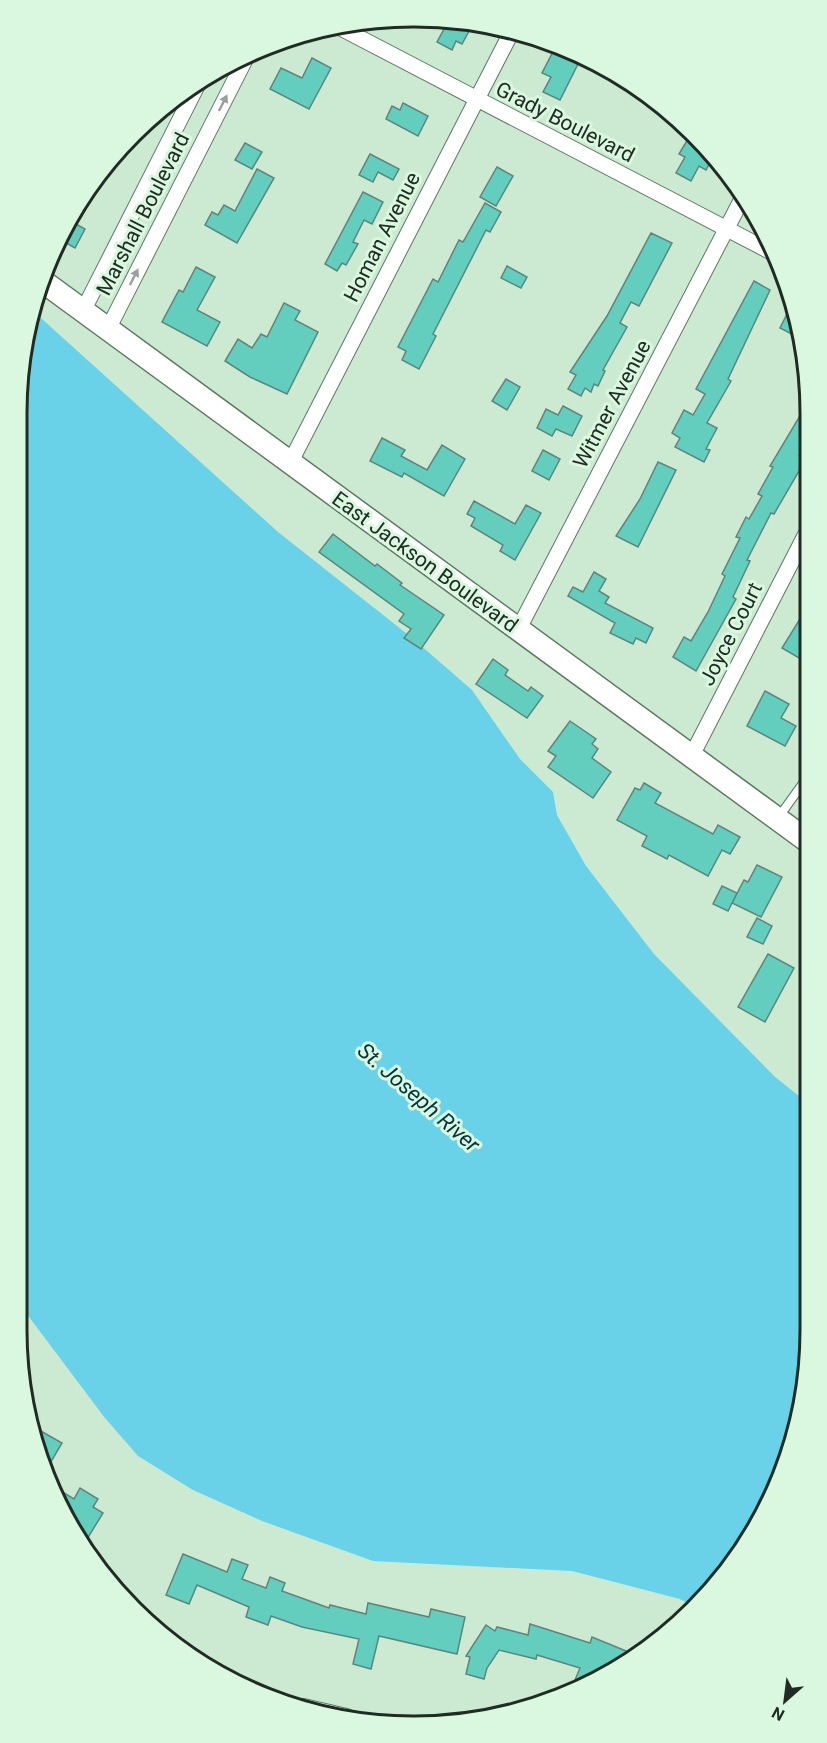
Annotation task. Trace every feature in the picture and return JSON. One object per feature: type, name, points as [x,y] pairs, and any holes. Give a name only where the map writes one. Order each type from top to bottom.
[{"type":"main road","name":"East Jackson Boulevard","points":[[49,286],[800,836]]},
{"type":"street","name":"Grady Boulevard","points":[[349,32],[762,247]]},
{"type":"street","name":"Homan Avenue","points":[[290,463],[508,39]]},
{"type":"street","name":"Marshall Boulevard","points":[[108,329],[241,68]]},
{"type":"street","name":"Marshall Boulevard","points":[[83,311],[191,98]]},
{"type":"street","name":"Witmer Avenue","points":[[518,630],[739,205]]},
{"type":"street","name":"Joyce Court","points":[[691,757],[800,546]]},
{"type":"lane","points":[[777,819],[800,786]]},
{"type":"water","name":"St. Joseph River","points":[[39,316],[278,532],[411,637],[472,690],[520,759],[553,792],[557,815],[586,866],[654,954],[774,1076],[800,1097],[800,1330],[793,1405],[771,1477],[748,1523],[720,1565],[687,1603],[680,1599],[572,1571],[373,1561],[262,1521],[193,1490],[138,1456],[105,1418],[27,1314],[27,414],[30,363]]},
{"type":"building","points":[[444,28],[469,31],[462,44],[456,41],[452,50],[437,42]]},
{"type":"building","points":[[552,53],[578,64],[560,100],[543,92],[551,77],[542,73]]},
{"type":"building","points":[[312,58],[331,68],[309,109],[270,89],[281,68],[302,78]]},
{"type":"building","points":[[403,103],[428,116],[418,136],[386,119],[392,106],[400,110]]},
{"type":"building","points":[[687,140],[709,165],[706,170],[699,166],[691,181],[676,173],[685,157],[679,154]]},
{"type":"building","points":[[245,143],[262,152],[252,169],[235,160]]},
{"type":"building","points":[[370,154],[399,169],[393,180],[378,172],[373,182],[359,175]]},
{"type":"building","points":[[497,167],[513,176],[496,206],[480,197]]},
{"type":"building","points":[[257,169],[274,178],[237,243],[205,225],[212,212],[218,215],[224,205],[235,211]]},
{"type":"building","points":[[363,192],[383,202],[372,224],[364,220],[353,242],[358,244],[346,265],[342,263],[337,271],[325,264]]},
{"type":"building","points":[[485,203],[501,212],[490,232],[486,230],[433,334],[436,336],[419,369],[402,360],[406,351],[398,347],[433,279],[438,282],[459,240],[463,242]]},
{"type":"building","points":[[77,224],[85,229],[75,248],[67,243]]},
{"type":"building","points":[[651,233],[672,243],[639,306],[631,302],[620,323],[627,327],[603,370],[605,371],[598,386],[594,384],[591,392],[585,388],[581,396],[568,389],[576,375],[570,372],[607,316]]},
{"type":"building","points":[[507,266],[527,277],[521,288],[501,278]]},
{"type":"building","points":[[196,267],[215,277],[197,310],[220,322],[207,346],[162,322],[179,290],[183,292]]},
{"type":"building","points":[[754,281],[770,290],[728,379],[731,381],[707,423],[717,428],[706,449],[710,450],[704,462],[675,447],[680,438],[672,433],[684,410],[693,415],[705,394],[696,389]]},
{"type":"building","points":[[284,303],[300,311],[295,320],[318,332],[287,394],[250,377],[225,361],[238,339],[252,348],[261,334],[267,337]]},
{"type":"building","points":[[787,314],[792,334],[780,328]]},
{"type":"building","points":[[506,379],[520,387],[507,410],[492,401]]},
{"type":"building","points":[[563,406],[582,416],[572,436],[556,429],[552,436],[537,428],[546,409],[558,415]]},
{"type":"building","points":[[800,416],[800,469],[774,514],[771,513],[747,560],[750,561],[733,597],[736,599],[696,671],[673,657],[684,637],[691,641],[708,612],[725,576],[722,574],[740,538],[736,537],[746,517],[749,519],[762,496],[758,494],[773,467],[770,466]]},
{"type":"building","points":[[382,438],[405,450],[401,456],[427,470],[442,445],[465,459],[444,496],[404,473],[402,477],[370,461]]},
{"type":"building","points":[[543,450],[560,459],[549,480],[532,471]]},
{"type":"building","points":[[658,462],[676,470],[638,547],[616,536],[640,499]]},
{"type":"building","points":[[474,501],[515,524],[526,505],[541,513],[515,560],[500,551],[503,545],[471,526],[475,518],[467,514]]},
{"type":"building","points":[[333,534],[444,615],[421,649],[404,638],[411,629],[399,621],[404,614],[319,552]]},
{"type":"building","points":[[594,572],[606,579],[599,591],[609,597],[605,603],[653,628],[646,643],[636,638],[633,644],[610,633],[615,623],[568,596],[573,587],[583,592]]},
{"type":"building","points":[[800,619],[799,658],[782,648]]},
{"type":"building","points":[[493,659],[508,670],[505,675],[528,691],[531,687],[543,696],[527,718],[476,684]]},
{"type":"building","points":[[765,691],[789,704],[781,718],[796,726],[785,746],[747,726]]},
{"type":"building","points":[[570,721],[596,739],[592,744],[598,749],[592,758],[611,772],[593,798],[548,767],[556,756],[548,751]]},
{"type":"building","points":[[644,783],[661,793],[655,803],[713,834],[718,825],[740,837],[730,854],[722,850],[708,876],[669,855],[667,859],[642,846],[647,836],[617,820],[635,788],[640,790]]},
{"type":"building","points":[[757,865],[782,877],[761,917],[732,903],[744,880],[748,882]]},
{"type":"building","points":[[722,886],[737,893],[728,911],[713,904]]},
{"type":"building","points":[[757,918],[772,926],[763,944],[747,937]]},
{"type":"building","points":[[768,954],[794,968],[765,1022],[738,1007]]},
{"type":"building","points":[[40,1431],[62,1443],[51,1462]]},
{"type":"building","points":[[80,1488],[98,1499],[93,1507],[103,1513],[88,1538],[64,1493],[74,1499]]},
{"type":"building","points":[[183,1554],[227,1572],[232,1559],[248,1565],[242,1579],[266,1588],[270,1577],[285,1583],[282,1591],[329,1608],[330,1605],[366,1614],[368,1603],[429,1617],[431,1609],[465,1617],[457,1654],[379,1636],[371,1669],[353,1664],[359,1639],[302,1627],[271,1616],[268,1625],[246,1617],[249,1607],[197,1585],[189,1604],[166,1595]]},
{"type":"building","points":[[530,1624],[590,1643],[592,1637],[626,1651],[575,1680],[580,1668],[537,1655],[536,1659],[499,1650],[487,1668],[484,1679],[466,1674],[470,1657],[466,1656],[486,1625],[495,1631],[497,1627],[528,1635]]}]
